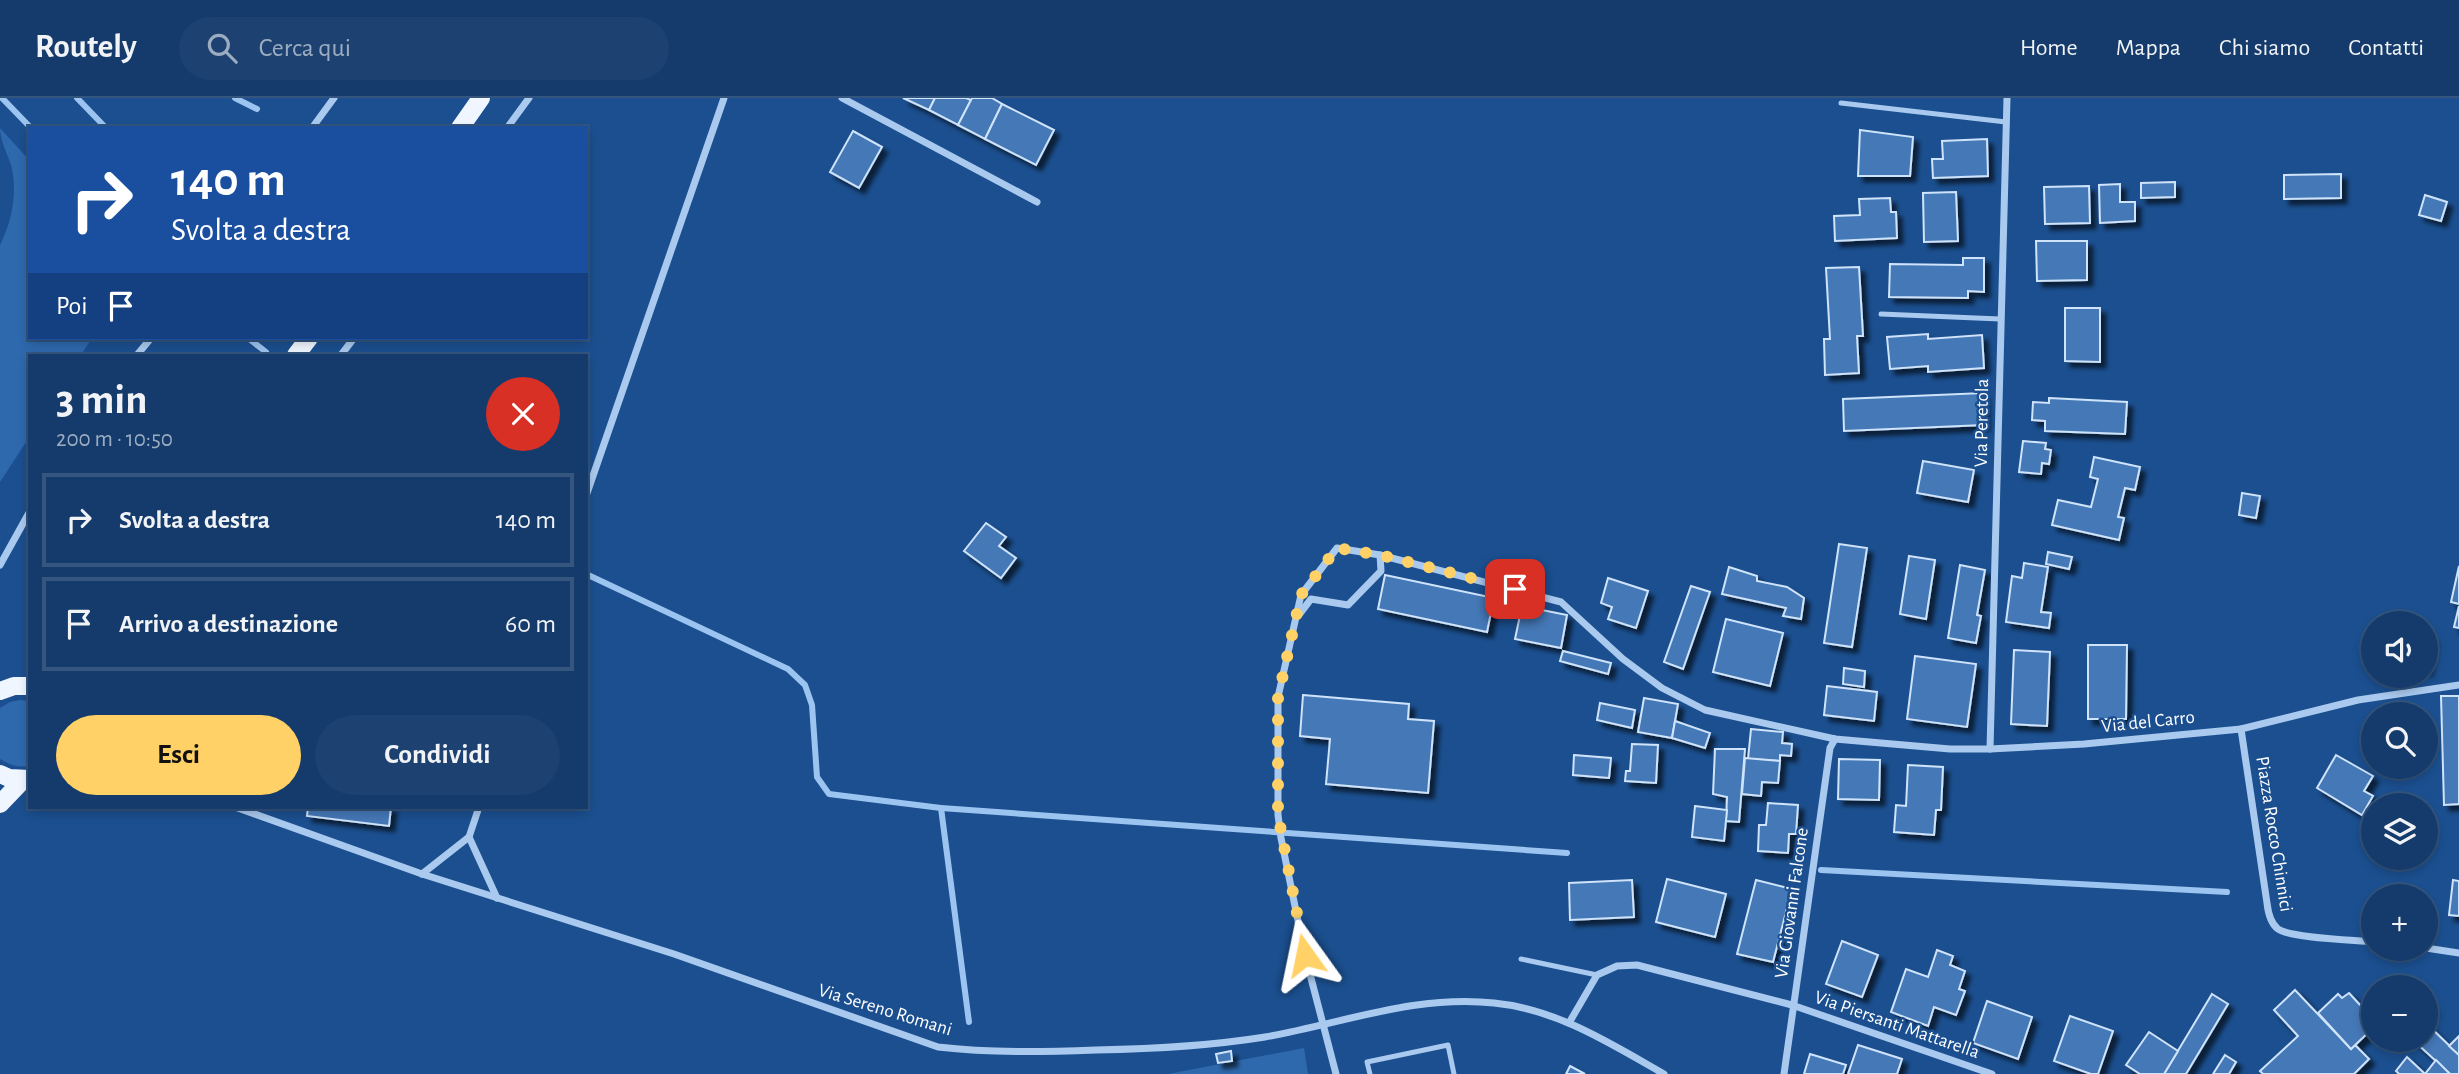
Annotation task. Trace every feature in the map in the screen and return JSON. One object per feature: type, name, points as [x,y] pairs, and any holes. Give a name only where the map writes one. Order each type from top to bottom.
[{"type":"main road","points":[[461,126],[481,98]]},
{"type":"main road","points":[[297,354],[307,340]]},
{"type":"main road","points":[[0,691],[14,685],[28,685]]},
{"type":"main road","points":[[0,774],[27,780]]},
{"type":"main road","points":[[0,804],[27,780]]},
{"type":"street","points":[[313,126],[334,98]]},
{"type":"street","points":[[508,126],[529,98]]},
{"type":"street","points":[[588,490],[724,98]]},
{"type":"street","points":[[842,98],[1037,202]]},
{"type":"street","name":"Via Peretola","points":[[1990,750],[2007,98]]},
{"type":"street","points":[[138,354],[149,340]]},
{"type":"street","points":[[342,354],[352,340]]},
{"type":"street","points":[[0,565],[28,515]]},
{"type":"street","name":"Via del Carro","points":[[1296,620],[1301,595],[1337,548],[1380,555],[1561,602],[1623,659],[1661,688],[1705,710],[1835,739],[1950,749],[1990,750],[2084,744],[2241,729],[2358,700],[2459,685]]},
{"type":"street","points":[[1336,1074],[1305,955],[1280,838],[1278,697],[1296,620],[1311,599],[1348,605],[1381,571],[1380,555]]},
{"type":"street","name":"Piazza Rocco Chinnici","points":[[2241,729],[2272,922],[2276,928],[2292,933],[2361,941]]},
{"type":"street","name":"Via Giovanni Falcone","points":[[1784,1074],[1830,748],[1835,739]]},
{"type":"street","name":"Via Sereno Romani","points":[[241,809],[422,874],[674,954],[938,1047],[972,1051],[1167,1048],[1265,1037],[1431,1003],[1478,1002],[1525,1008],[1569,1023],[1664,1074]]},
{"type":"street","points":[[422,874],[469,836],[478,809]]},
{"type":"street","points":[[469,836],[496,898]]},
{"type":"street","points":[[2438,950],[2459,953]]},
{"type":"street","name":"Via Piersanti Mattarella","points":[[1597,975],[1617,966],[1637,965],[1792,1005],[1992,1074]]},
{"type":"street","points":[[1569,1023],[1597,975]]},
{"type":"lane","points":[[1841,103],[2006,122]]},
{"type":"lane","points":[[1881,314],[2000,319]]},
{"type":"lane","points":[[1521,959],[1597,975]]},
{"type":"lane","points":[[1370,1074],[1367,1062],[1448,1045],[1454,1074]]},
{"type":"shaded area","points":[[0,128],[28,159],[28,340],[91,340],[82,354],[28,354],[28,439],[0,482],[0,245],[11,216],[14,196],[11,165]]},
{"type":"shaded area","points":[[28,701],[28,766],[14,766],[0,759],[0,708],[10,702]]},
{"type":"shaded area","points":[[1304,1048],[1308,1074],[1168,1074]]},
{"type":"building","points":[[903,98],[935,98],[929,110]]},
{"type":"building","points":[[935,98],[971,100],[958,125],[929,110]]},
{"type":"building","points":[[972,98],[992,98],[1002,104],[985,139],[958,125]]},
{"type":"building","points":[[1002,104],[1054,130],[1036,165],[985,139]]},
{"type":"building","points":[[1860,130],[1913,137],[1910,176],[1858,176]]},
{"type":"building","points":[[853,131],[882,147],[859,188],[830,172]]},
{"type":"building","points":[[1987,139],[1988,176],[1933,178],[1932,159],[1943,159],[1942,141]]},
{"type":"building","points":[[2341,174],[2341,198],[2284,199],[2284,175]]},
{"type":"building","points":[[2175,182],[2175,197],[2141,198],[2141,183]]},
{"type":"building","points":[[2120,184],[2120,202],[2135,202],[2135,221],[2100,223],[2099,185]]},
{"type":"building","points":[[2089,186],[2090,223],[2045,224],[2044,187]]},
{"type":"building","points":[[1956,192],[1958,241],[1924,242],[1923,193]]},
{"type":"building","points":[[2425,195],[2447,202],[2441,221],[2419,215]]},
{"type":"building","points":[[1890,198],[1891,212],[1896,212],[1897,238],[1835,241],[1834,216],[1860,215],[1859,199]]},
{"type":"building","points":[[2036,241],[2087,241],[2087,280],[2037,281]]},
{"type":"building","points":[[1963,258],[1984,258],[1984,292],[1968,291],[1968,298],[1889,297],[1890,264],[1963,265]]},
{"type":"building","points":[[1859,267],[1863,336],[1857,336],[1859,373],[1825,375],[1824,339],[1830,339],[1826,268]]},
{"type":"building","points":[[2065,308],[2100,308],[2100,362],[2065,361]]},
{"type":"building","points":[[1928,334],[1928,339],[1982,335],[1984,368],[1928,372],[1928,366],[1890,369],[1887,337]]},
{"type":"building","points":[[1983,393],[1984,425],[1844,431],[1843,399]]},
{"type":"building","points":[[2049,398],[2127,402],[2125,434],[2045,431],[2045,421],[2032,420],[2033,402],[2049,403]]},
{"type":"building","points":[[2023,441],[2046,443],[2045,449],[2051,450],[2049,464],[2042,463],[2041,474],[2019,472]]},
{"type":"building","points":[[2094,457],[2140,467],[2135,490],[2125,488],[2118,517],[2124,518],[2119,540],[2052,525],[2058,500],[2091,507],[2098,479],[2090,477]]},
{"type":"building","points":[[1923,461],[1974,470],[1968,502],[1917,493]]},
{"type":"building","points":[[2242,493],[2260,496],[2256,518],[2239,515]]},
{"type":"building","points":[[986,523],[1006,537],[999,546],[1016,558],[1001,578],[964,551]]},
{"type":"building","points":[[1839,544],[1867,548],[1852,647],[1824,643]]},
{"type":"building","points":[[2048,552],[2072,557],[2069,569],[2046,564]]},
{"type":"building","points":[[1909,556],[1935,560],[1926,619],[1900,614]]},
{"type":"building","points":[[2024,563],[2048,567],[2041,612],[2051,613],[2049,628],[2006,622],[2012,576],[2022,578]]},
{"type":"building","points":[[1960,565],[1985,570],[1977,615],[1981,616],[1976,643],[1948,638]]},
{"type":"building","points":[[2459,566],[2459,604],[2451,602]]},
{"type":"building","points":[[1729,567],[1757,576],[1757,581],[1787,587],[1804,598],[1801,619],[1783,616],[1786,608],[1722,594]]},
{"type":"building","points":[[1385,575],[1494,598],[1487,632],[1378,609]]},
{"type":"building","points":[[1608,578],[1648,591],[1636,628],[1608,619],[1612,607],[1601,603]]},
{"type":"building","points":[[1691,586],[1710,592],[1683,669],[1664,662]]},
{"type":"building","points":[[1522,606],[1567,615],[1561,648],[1515,639]]},
{"type":"building","points":[[2459,606],[2459,628],[2454,627]]},
{"type":"building","points":[[1726,619],[1783,633],[1770,686],[1713,672]]},
{"type":"building","points":[[2088,645],[2127,645],[2126,719],[2088,719]]},
{"type":"building","points":[[2014,650],[2050,652],[2047,726],[2011,724]]},
{"type":"building","points":[[1563,651],[1611,663],[1608,674],[1560,661]]},
{"type":"building","points":[[1915,656],[1976,664],[1967,727],[1907,719]]},
{"type":"building","points":[[1844,668],[1865,671],[1864,687],[1843,684]]},
{"type":"building","points":[[1827,686],[1877,692],[1874,721],[1824,715]]},
{"type":"building","points":[[1303,695],[1409,704],[1408,719],[1434,721],[1428,793],[1326,784],[1330,739],[1300,736]]},
{"type":"building","points":[[2441,696],[2459,696],[2459,804],[2444,805]]},
{"type":"building","points":[[1644,698],[1678,704],[1672,738],[1638,732]]},
{"type":"building","points":[[1600,703],[1635,710],[1632,728],[1597,720]]},
{"type":"building","points":[[1675,721],[1710,733],[1705,748],[1672,738]]},
{"type":"building","points":[[1751,729],[1783,732],[1782,743],[1792,744],[1791,756],[1780,755],[1780,761],[1748,759]]},
{"type":"building","points":[[1632,744],[1658,745],[1656,783],[1625,781],[1626,771],[1630,771]]},
{"type":"building","points":[[1715,749],[1745,749],[1739,822],[1726,821],[1727,797],[1713,794]]},
{"type":"building","points":[[1574,755],[1611,758],[1609,778],[1573,775]]},
{"type":"building","points":[[2336,755],[2361,769],[2361,779],[2371,779],[2364,791],[2368,793],[2361,793],[2361,814],[2317,788]]},
{"type":"building","points":[[1745,758],[1780,761],[1778,783],[1762,782],[1761,796],[1742,794]]},
{"type":"building","points":[[1839,759],[1880,760],[1879,800],[1838,799]]},
{"type":"building","points":[[1908,765],[1943,767],[1941,810],[1936,810],[1934,835],[1894,832],[1896,805],[1906,806]]},
{"type":"building","points":[[1768,803],[1798,805],[1796,834],[1789,834],[1788,853],[1758,851],[1759,825],[1766,825]]},
{"type":"building","points":[[1695,806],[1727,810],[1724,841],[1692,837]]},
{"type":"building","points":[[308,809],[391,809],[389,826],[307,816]]},
{"type":"building","points":[[1667,879],[1726,894],[1715,937],[1656,922]]},
{"type":"building","points":[[1632,880],[1634,917],[1570,920],[1569,883]]},
{"type":"building","points":[[1756,880],[1792,889],[1773,962],[1737,954]]},
{"type":"building","points":[[2453,880],[2459,881],[2459,916],[2449,915]]},
{"type":"building","points":[[1842,941],[1878,955],[1862,997],[1826,984]]},
{"type":"building","points":[[1937,950],[1953,956],[1950,965],[1965,971],[1959,989],[1965,991],[1956,1015],[1934,1007],[1928,1026],[1891,1012],[1906,969],[1928,977]]},
{"type":"building","points":[[2295,990],[2351,1049],[2355,1045],[2369,1059],[2354,1074],[2263,1074],[2260,1071],[2298,1036],[2274,1010]]},
{"type":"building","points":[[2349,993],[2361,1006],[2361,1039],[2351,1049],[2318,1013],[2338,994],[2342,998]]},
{"type":"building","points":[[2212,994],[2228,1004],[2186,1074],[2164,1074]]},
{"type":"building","points":[[1987,1001],[2032,1017],[2018,1059],[1973,1043]]},
{"type":"building","points":[[2070,1016],[2113,1031],[2098,1074],[2054,1061]]},
{"type":"building","points":[[2149,1032],[2178,1051],[2164,1074],[2140,1074],[2126,1065]]},
{"type":"building","points":[[2438,1035],[2459,1055],[2459,1074],[2450,1074],[2426,1052],[2438,1052]]},
{"type":"building","points":[[2459,1036],[2459,1055],[2449,1046]]},
{"type":"building","points":[[1858,1045],[1902,1059],[1897,1074],[1848,1074]]},
{"type":"building","points":[[1231,1051],[1232,1061],[1218,1063],[1216,1054]]},
{"type":"building","points":[[1810,1054],[1846,1065],[1843,1074],[1804,1074]]},
{"type":"building","points":[[2225,1055],[2236,1062],[2229,1074],[2213,1074]]},
{"type":"building","points":[[2407,1057],[2425,1074],[2399,1074],[2396,1071]]},
{"type":"building","points":[[2436,1060],[2450,1074],[2425,1074]]},
{"type":"building","points":[[1570,1066],[1585,1074],[1566,1074]]},
{"type":"waterway","points":[[2,98],[29,126]]},
{"type":"waterway","points":[[77,98],[104,126]]},
{"type":"waterway","points":[[235,98],[257,109]]},
{"type":"waterway","points":[[251,340],[266,352]]},
{"type":"waterway","points":[[588,575],[788,669],[805,685],[812,705],[817,777],[829,794],[941,808],[969,1022]]},
{"type":"waterway","points":[[941,808],[1567,853]]},
{"type":"waterway","points":[[1821,870],[2227,892]]},
{"type":"route","points":[[1305,955],[1280,838],[1278,815],[1278,697],[1301,595],[1337,548],[1380,555],[1515,589]]}]
